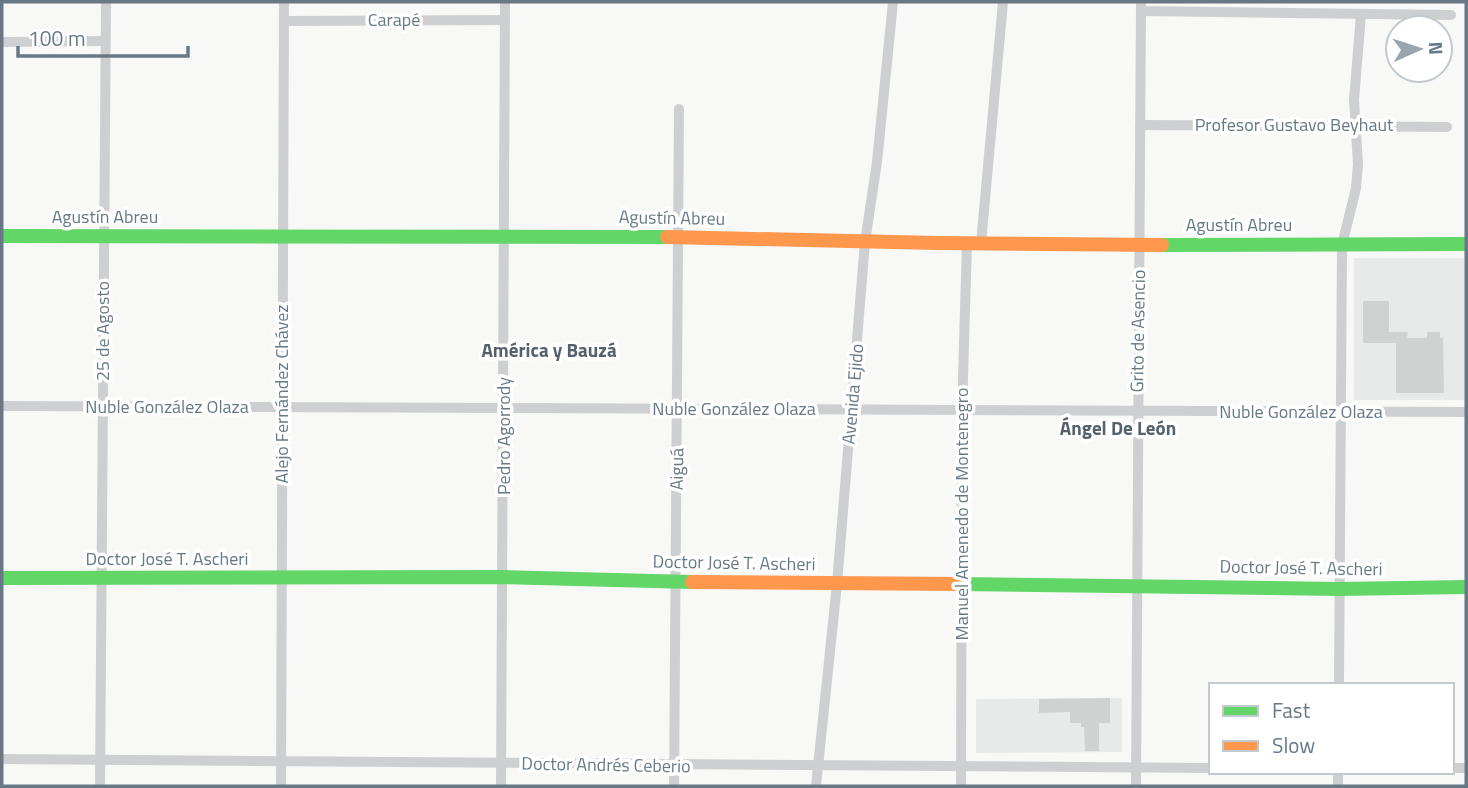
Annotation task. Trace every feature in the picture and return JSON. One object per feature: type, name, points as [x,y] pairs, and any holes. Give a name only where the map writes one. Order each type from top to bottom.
[{"type":"street","name":"25 de Agosto","points":[[100,786],[106,2]]},
{"type":"street","name":"Alejo Fernández Chávez","points":[[281,786],[284,2]]},
{"type":"street","name":"Pedro Agorrody","points":[[501,786],[505,2]]},
{"type":"street","name":"Avenida Ejido","points":[[816,786],[852,410],[865,242],[877,162],[893,2]]},
{"type":"street","name":"Manuel Amenedo de Montenegro","points":[[961,786],[962,411],[974,243],[1003,2]]},
{"type":"street","points":[[1141,6],[1384,14]]},
{"type":"street","name":"Grito de Asencio","points":[[1136,786],[1141,6]]},
{"type":"street","points":[[1339,683],[1342,245],[1356,188],[1358,164],[1354,100],[1361,14]]},
{"type":"street","name":"Carapé","points":[[284,21],[505,20]]},
{"type":"street","points":[[2,43],[105,41]]},
{"type":"street","name":"Aiguá","points":[[674,786],[680,109]]},
{"type":"street","name":"Profesor Gustavo Beyhaut","points":[[1140,125],[1447,127]]},
{"type":"street","name":"Agustín Abreu","points":[[2,236],[502,236],[974,243],[1466,244]]},
{"type":"street","name":"Nuble González Olaza","points":[[2,406],[1466,412]]},
{"type":"street","name":"Doctor José T. Ascheri","points":[[2,578],[503,577],[836,584],[1339,589],[1466,587]]},
{"type":"street","name":"Doctor Andrés Ceberio","points":[[2,760],[1209,768]]},
{"type":"shaded area","points":[[1354,258],[1466,258],[1466,400],[1354,400]]},
{"type":"shaded area","points":[[1122,698],[1122,752],[976,753],[976,699]]},
{"type":"building","points":[[1363,301],[1389,301],[1389,332],[1408,332],[1407,338],[1427,338],[1427,332],[1440,332],[1440,338],[1443,338],[1444,393],[1396,393],[1396,343],[1363,343]]},
{"type":"building","points":[[1110,698],[1110,723],[1099,723],[1099,751],[1085,751],[1084,727],[1081,727],[1081,723],[1070,723],[1070,712],[1039,713],[1039,699]]},
{"type":"traffic: fast","points":[[2,236],[667,237]]},
{"type":"traffic: fast","points":[[1162,245],[1466,244]]},
{"type":"traffic: fast","points":[[2,578],[503,577],[692,582]]},
{"type":"traffic: fast","points":[[959,584],[1339,589],[1466,587]]},
{"type":"traffic: slow","points":[[667,237],[1162,245]]},
{"type":"traffic: slow","points":[[692,582],[959,584]]},
{"type":"district","name":"América y Bauzá","points":[[549,350]]},
{"type":"district","name":"Ángel De León","points":[[1118,428]]}]
